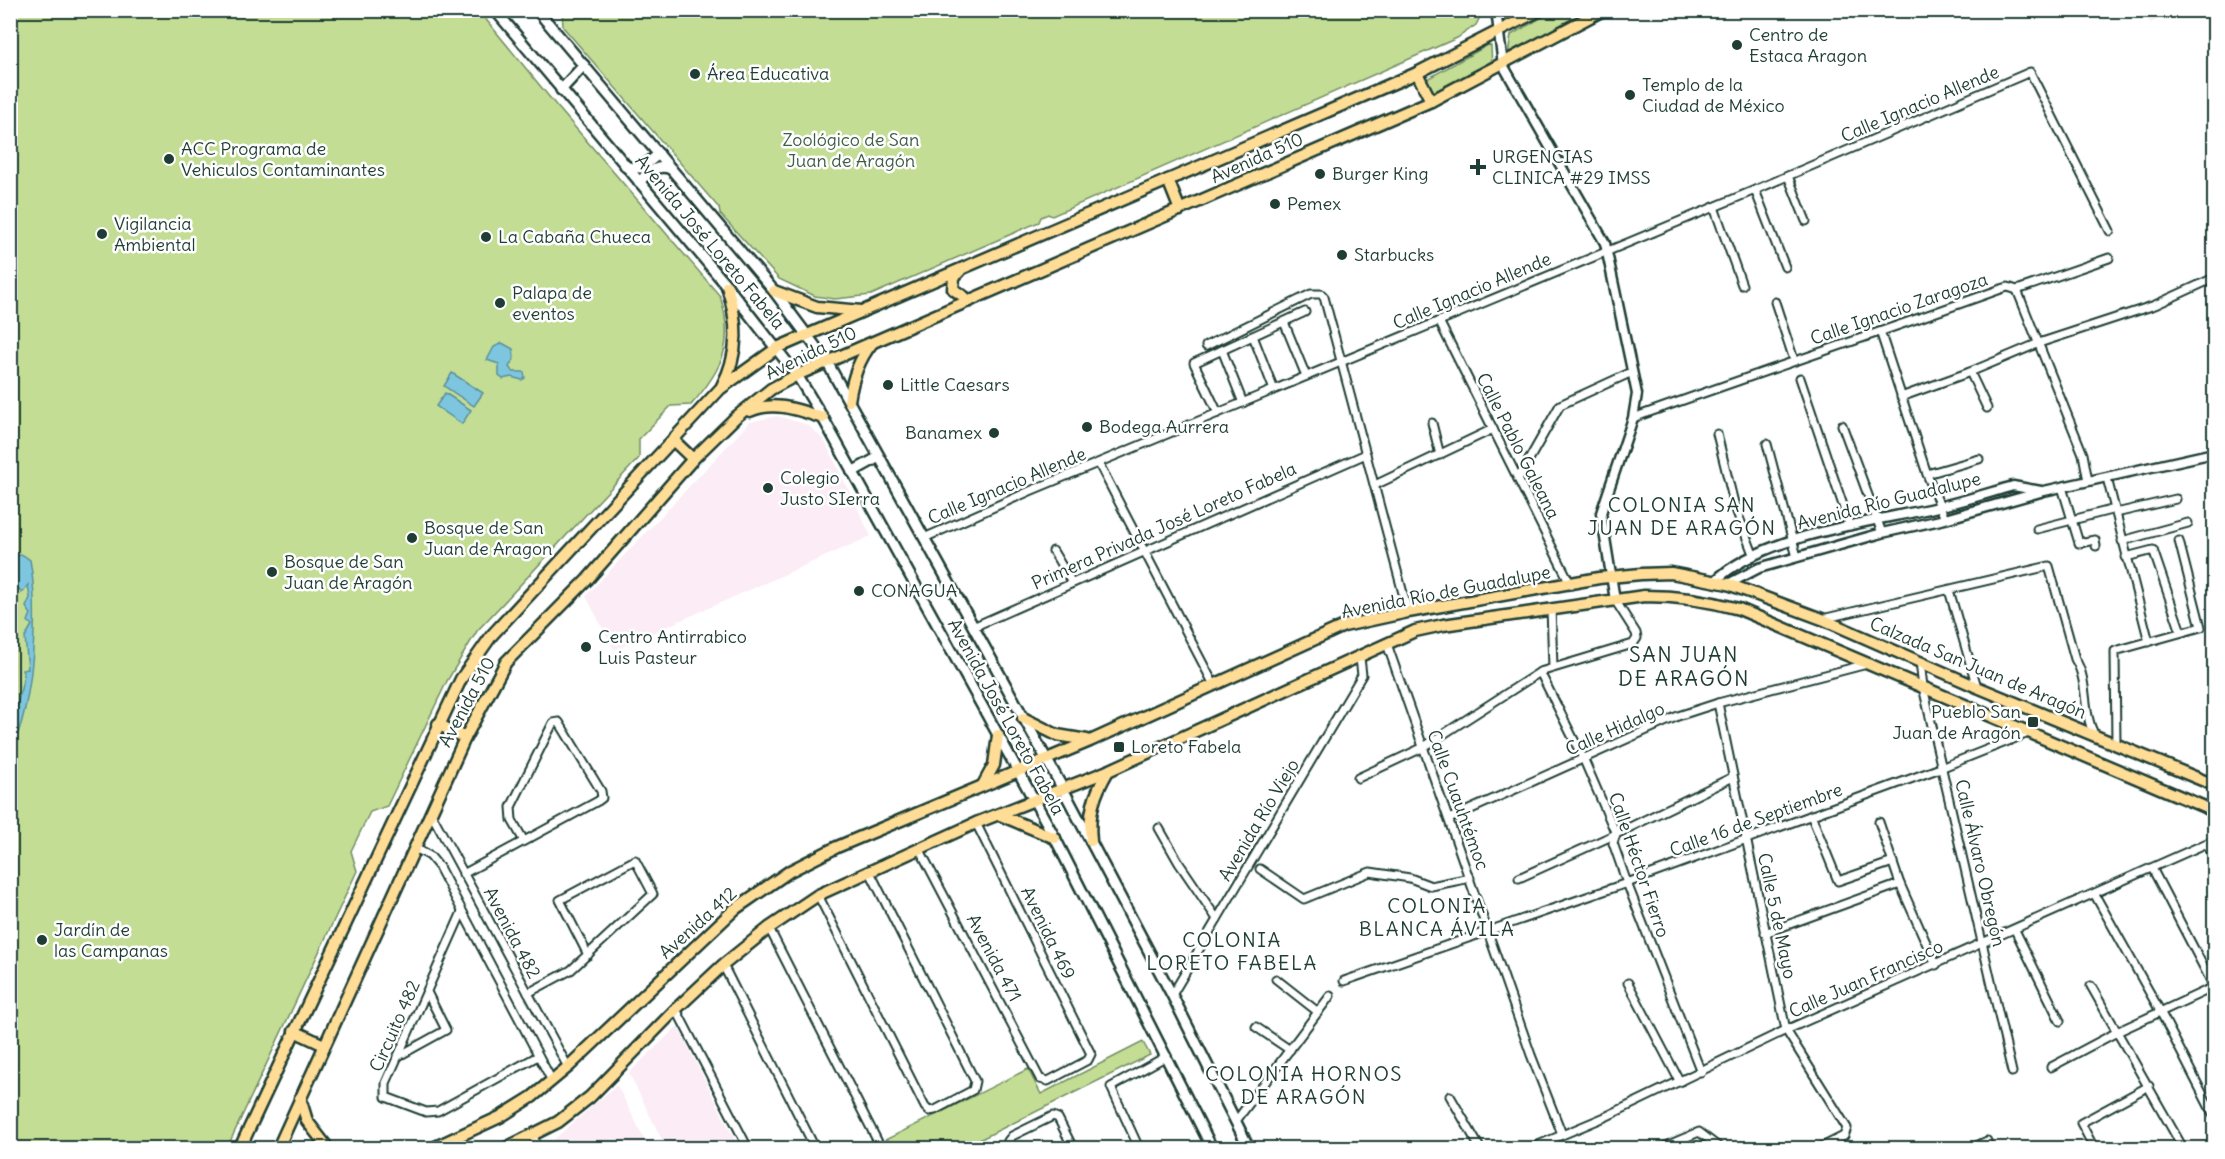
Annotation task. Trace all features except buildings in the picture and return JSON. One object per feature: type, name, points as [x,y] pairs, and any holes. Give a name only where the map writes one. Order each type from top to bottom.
[{"type":"main road","name":"Avenida José Loreto Fabela","points":[[495,10],[727,286],[797,375],[1055,838],[1212,1149]]},
{"type":"main road","name":"Avenida José Loreto Fabela","points":[[537,10],[774,291],[827,362],[1063,789],[1172,995],[1249,1149]]},
{"type":"main road","name":"Avenida 510","points":[[240,1149],[461,679],[492,635],[720,389],[777,348],[1417,73],[1498,34],[1540,10]]},
{"type":"main road","name":"Avenida 510","points":[[278,1149],[465,738],[506,662],[587,580],[693,459],[736,417],[771,389],[797,375],[1431,101],[1503,65],[1603,10]]},
{"type":"main road","points":[[561,90],[584,65]]},
{"type":"main road","points":[[1417,73],[1431,101]]},
{"type":"main road","points":[[626,167],[640,168],[659,154]]},
{"type":"main road","points":[[639,182],[656,168],[664,166],[671,169]]},
{"type":"main road","points":[[1168,180],[1180,210]]},
{"type":"main road","points":[[960,270],[954,277],[954,289],[970,301]]},
{"type":"main road","points":[[720,389],[732,366],[737,340],[733,307],[727,286]]},
{"type":"main road","points":[[774,291],[817,307],[865,311]]},
{"type":"main road","points":[[849,400],[864,353],[873,342]]},
{"type":"main road","points":[[736,417],[761,406],[782,406],[823,418]]},
{"type":"main road","points":[[673,440],[693,459]]},
{"type":"main road","points":[[852,472],[879,457]]},
{"type":"main road","name":"Avenida Río de Guadalupe","points":[[1017,771],[1090,741],[1344,626],[1407,612],[1611,577],[1671,573],[1728,584]]},
{"type":"main road","name":"Calzada San Juan de Aragón","points":[[1728,584],[1822,619],[1977,687],[2214,786]]},
{"type":"main road","name":"Avenida Río de Guadalupe","points":[[1034,801],[1108,771],[1415,631],[1551,608],[1615,600],[1676,596],[1739,609],[1870,664]]},
{"type":"main road","points":[[1870,664],[2214,811]]},
{"type":"main road","points":[[1023,718],[1057,735],[1090,741]]},
{"type":"main road","points":[[438,724],[465,738]]},
{"type":"main road","points":[[981,787],[994,765],[998,735]]},
{"type":"main road","name":"Avenida 412","points":[[433,1149],[500,1117],[552,1081],[735,909],[790,871],[837,847],[1017,771]]},
{"type":"main road","points":[[1091,842],[1091,807],[1108,771]]},
{"type":"main road","points":[[506,1149],[558,1122],[597,1091],[676,1009],[723,965],[769,928],[818,895],[976,822],[1034,801]]},
{"type":"main road","points":[[1000,815],[1055,838]]},
{"type":"main road","points":[[294,1031],[324,1045]]},
{"type":"main road","points":[[300,1098],[307,1121],[327,1149]]},
{"type":"street","points":[[1358,778],[1422,748],[1540,672],[1636,641],[1636,633],[1615,600],[1601,513],[1633,418],[1636,394],[1606,251],[1601,235],[1503,65],[1496,10]]},
{"type":"street","name":"Calle Ignacio Allende","points":[[924,538],[1306,376],[1755,190],[2030,72],[2110,231]]},
{"type":"street","points":[[1788,176],[1806,221]]},
{"type":"street","points":[[1755,190],[1785,267]]},
{"type":"street","points":[[1714,207],[1742,285]]},
{"type":"street","points":[[2017,290],[2109,258]]},
{"type":"street","points":[[1901,397],[1970,372],[2039,343],[2132,313],[2214,278]]},
{"type":"street","name":"Calle Ignacio Zaragoza","points":[[1633,418],[1794,360],[1881,334],[2008,287],[2017,290],[2039,343],[2083,454],[2088,481]]},
{"type":"street","points":[[1206,346],[1316,293],[1321,294],[1325,301],[1375,485],[1407,612]]},
{"type":"street","points":[[1775,302],[1794,360]]},
{"type":"street","points":[[1218,413],[1194,363],[1305,312]]},
{"type":"street","points":[[1284,321],[1306,376]]},
{"type":"street","name":"Calle Pablo Galeana","points":[[1439,321],[1571,585]]},
{"type":"street","points":[[1881,334],[1927,474],[1945,519]]},
{"type":"street","points":[[1254,336],[1274,390]]},
{"type":"street","points":[[1222,350],[1243,403]]},
{"type":"street","points":[[1518,479],[1560,405],[1632,372]]},
{"type":"street","points":[[1970,372],[1987,408]]},
{"type":"street","points":[[1800,378],[1850,526]]},
{"type":"street","points":[[1432,423],[1440,455]]},
{"type":"street","points":[[1842,425],[1882,533]]},
{"type":"street","points":[[1375,485],[1493,429]]},
{"type":"street","points":[[1717,434],[1736,507],[1753,554]]},
{"type":"street","points":[[1767,444],[1797,558]]},
{"type":"street","name":"Avenida Río Guadalupe","points":[[1728,584],[1759,568],[1882,533],[1945,519],[2044,491],[2214,453]]},
{"type":"street","name":"Primera Privada José Loreto Fabela","points":[[973,627],[1366,454]]},
{"type":"street","points":[[1927,474],[1979,459]]},
{"type":"street","points":[[1099,464],[1143,553],[1214,685]]},
{"type":"street","points":[[2106,478],[2149,642]]},
{"type":"street","name":"Avenida Río Guadalupe","points":[[1715,581],[1730,566],[1753,554],[1794,541],[1850,526],[1940,507],[2013,486],[2044,491]]},
{"type":"street","points":[[2062,487],[2079,543],[2095,540],[2096,546]]},
{"type":"street","points":[[2037,529],[2072,519],[2176,499]]},
{"type":"street","points":[[2122,541],[2188,523]]},
{"type":"street","points":[[2116,744],[2115,651],[2201,627],[2179,541]]},
{"type":"street","points":[[2126,557],[2153,550],[2181,632]]},
{"type":"street","points":[[1053,551],[1072,583]]},
{"type":"street","points":[[1822,619],[2049,566],[2075,659],[2081,671],[2089,725],[2094,734]]},
{"type":"street","points":[[1949,590],[1977,687]]},
{"type":"street","points":[[1551,608],[1553,667]]},
{"type":"street","name":"Calle Cuauhtémoc","points":[[1387,645],[1531,1055],[1562,1134]]},
{"type":"street","name":"Avenida Río Viejo","points":[[1172,995],[1362,675],[1360,658]]},
{"type":"street","name":"Calle Álvaro Obregón","points":[[1920,662],[1923,687],[2012,1072]]},
{"type":"street","name":"Calle Hidalgo","points":[[1449,819],[1678,716],[1718,703],[1870,664]]},
{"type":"street","name":"Calle Héctor Fierro","points":[[1540,672],[1584,760],[1616,834],[1613,843],[1627,883],[1701,1072]]},
{"type":"street","name":"Calle 5 de Mayo","points":[[1718,703],[1786,1030],[1847,1128],[1844,1136],[1820,1149]]},
{"type":"street","points":[[463,874],[524,841],[602,798],[601,792],[559,722],[553,723],[509,814],[524,841]]},
{"type":"street","name":"Calle 16 de Septiembre","points":[[1344,981],[1627,883],[1943,767],[2031,732]]},
{"type":"street","points":[[1519,878],[1733,777]]},
{"type":"street","name":"Avenida 482","points":[[431,813],[568,1067]]},
{"type":"street","points":[[1811,816],[1838,881],[1893,862]]},
{"type":"street","name":"Avenida 469","points":[[976,822],[1091,1057],[1043,1081]]},
{"type":"street","points":[[1879,822],[1900,884],[1936,965]]},
{"type":"street","points":[[1159,828],[1179,863],[1217,919]]},
{"type":"street","points":[[2211,842],[2214,858]]},
{"type":"street","name":"Calle Juan Francisco","points":[[1531,1149],[1680,1082],[1786,1030],[2211,842]]},
{"type":"street","name":"Avenida 482","points":[[415,848],[430,856],[439,867],[552,1081]]},
{"type":"street","name":"Avenida 471","points":[[919,848],[1043,1081]]},
{"type":"street","points":[[528,993],[571,970],[588,955],[654,894],[638,863],[631,859],[563,897],[560,904],[588,955]]},
{"type":"street","points":[[2051,1067],[2119,1031],[2214,987],[2152,868]]},
{"type":"street","points":[[1260,869],[1305,899],[1370,872],[1410,878],[1431,886],[1470,878]]},
{"type":"street","points":[[818,895],[929,1111],[975,1088],[975,1081],[869,870]]},
{"type":"street","points":[[1765,933],[1900,884]]},
{"type":"street","points":[[2095,895],[2160,1011],[2214,1116]]},
{"type":"street","name":"Circuito 482","points":[[462,912],[386,1083],[386,1097],[431,1113],[538,1056]]},
{"type":"street","points":[[769,928],[881,1149]]},
{"type":"street","points":[[2014,930],[2060,1021]]},
{"type":"street","points":[[723,965],[815,1149]]},
{"type":"street","points":[[1276,980],[1318,1012]]},
{"type":"street","points":[[1628,983],[1680,1082]]},
{"type":"street","points":[[2091,986],[2119,1031],[2183,1149]]},
{"type":"street","points":[[398,1057],[446,1030],[427,992]]},
{"type":"street","points":[[1236,1121],[1330,996]]},
{"type":"street","points":[[676,1009],[748,1149]]},
{"type":"street","points":[[1256,1027],[1290,1050]]},
{"type":"street","points":[[1139,1149],[1111,1087],[1167,1056]]},
{"type":"street","points":[[2094,1149],[2081,1124],[2149,1086]]},
{"type":"street","points":[[1449,1096],[1480,1149]]},
{"type":"street","points":[[1009,1145],[1049,1117],[1056,1117],[1073,1149]]},
{"type":"street","points":[[1661,1149],[1699,1132],[1720,1149]]},
{"type":"street","points":[[533,1136],[538,1149]]},
{"type":"street","points":[[1972,1149],[1987,1141]]},
{"type":"shaded area","points":[[2144,11],[2180,11],[2150,23]]},
{"type":"shaded area","name":"Colegio Justo SIerra","points":[[777,416],[808,425],[824,440],[871,536],[614,650],[586,596],[750,422]]},
{"type":"shaded area","points":[[678,1026],[739,1148],[666,1148],[629,1073]]},
{"type":"shaded area","points":[[617,1085],[649,1148],[554,1148],[551,1142]]},
{"type":"green space","name":"Bosque de San Juan de Aragón","points":[[10,11],[479,11],[555,104],[720,296],[724,313],[726,342],[723,355],[702,392],[691,405],[671,406],[639,439],[639,458],[477,631],[447,681],[387,806],[370,812],[351,851],[357,871],[227,1148],[11,1148]]},
{"type":"green space","name":"Zoológico de San Juan de Aragón","points":[[562,11],[1483,11],[1476,25],[1457,38],[1052,216],[1048,214],[1041,217],[1039,222],[871,295],[835,299],[815,296],[779,279],[720,214],[719,208],[563,27]]},
{"type":"green space","points":[[1553,11],[1587,11],[1508,55],[1511,35]]},
{"type":"green space","points":[[1488,45],[1491,46],[1492,66],[1439,94],[1431,92],[1425,80]]},
{"type":"green space","points":[[1143,1042],[1150,1055],[963,1148],[884,1148],[881,1142],[1028,1069],[1041,1094]]},
{"type":"water","points":[[502,343],[513,349],[514,358],[509,367],[513,372],[524,372],[525,378],[522,380],[511,377],[503,379],[499,376],[499,364],[487,360],[494,347]]},
{"type":"water","points":[[452,373],[483,393],[474,406],[444,386]]},
{"type":"water","points":[[445,393],[471,410],[462,424],[436,406]]},
{"type":"water","points":[[23,555],[30,560],[34,630],[25,708],[11,750],[13,722],[24,675],[22,670],[28,669],[25,637],[32,625],[28,621],[31,614],[26,607],[30,598],[28,585],[22,593],[18,588],[11,590],[11,556]]},
{"type":"place","name":"Centro de Estaca Aragon","points":[[1737,45]]},
{"type":"place","name":"Área Educativa","points":[[695,74]]},
{"type":"place","name":"Templo de la Ciudad de México","points":[[1630,95]]},
{"type":"place","name":"ACC Programa de Vehiculos Contaminantes","points":[[169,159]]},
{"type":"place","name":"URGENCIAS CLINICA #29 IMSS","points":[[1478,167]]},
{"type":"place","name":"Burger King","points":[[1320,174]]},
{"type":"place","name":"Pemex","points":[[1275,204]]},
{"type":"place","name":"Vigilancia Ambiental","points":[[102,234]]},
{"type":"place","name":"La Cabaña Chueca","points":[[486,237]]},
{"type":"place","name":"Starbucks","points":[[1342,255]]},
{"type":"place","name":"Palapa de eventos","points":[[500,303]]},
{"type":"place","name":"Little Caesars","points":[[888,385]]},
{"type":"place","name":"Bodega Aurrera","points":[[1087,427]]},
{"type":"place","name":"Banamex","points":[[994,433]]},
{"type":"place","name":"Colegio Justo SIerra","points":[[768,488]]},
{"type":"place","name":"Bosque de San Juan de Aragon","points":[[412,538]]},
{"type":"place","name":"Bosque de San Juan de Aragón","points":[[272,572]]},
{"type":"place","name":"CONAGUA","points":[[859,591]]},
{"type":"place","name":"Centro Antirrabico Luis Pasteur","points":[[586,647]]},
{"type":"place","name":"Pueblo San Juan de Aragón","points":[[2033,722]]},
{"type":"place","name":"Loreto Fabela","points":[[1119,747]]},
{"type":"place","name":"Jardín de las Campanas","points":[[42,940]]},
{"type":"district","name":"COLONIA SAN JUAN DE ARAGÓN","points":[[1682,516]]},
{"type":"district","name":"SAN JUAN DE ARAGÓN","points":[[1684,667]]},
{"type":"district","name":"COLONIA BLANCA ÁVILA","points":[[1437,918]]},
{"type":"district","name":"COLONIA LORETO FABELA","points":[[1232,952]]},
{"type":"district","name":"COLONIA HORNOS DE ARAGÓN","points":[[1304,1086]]}]
